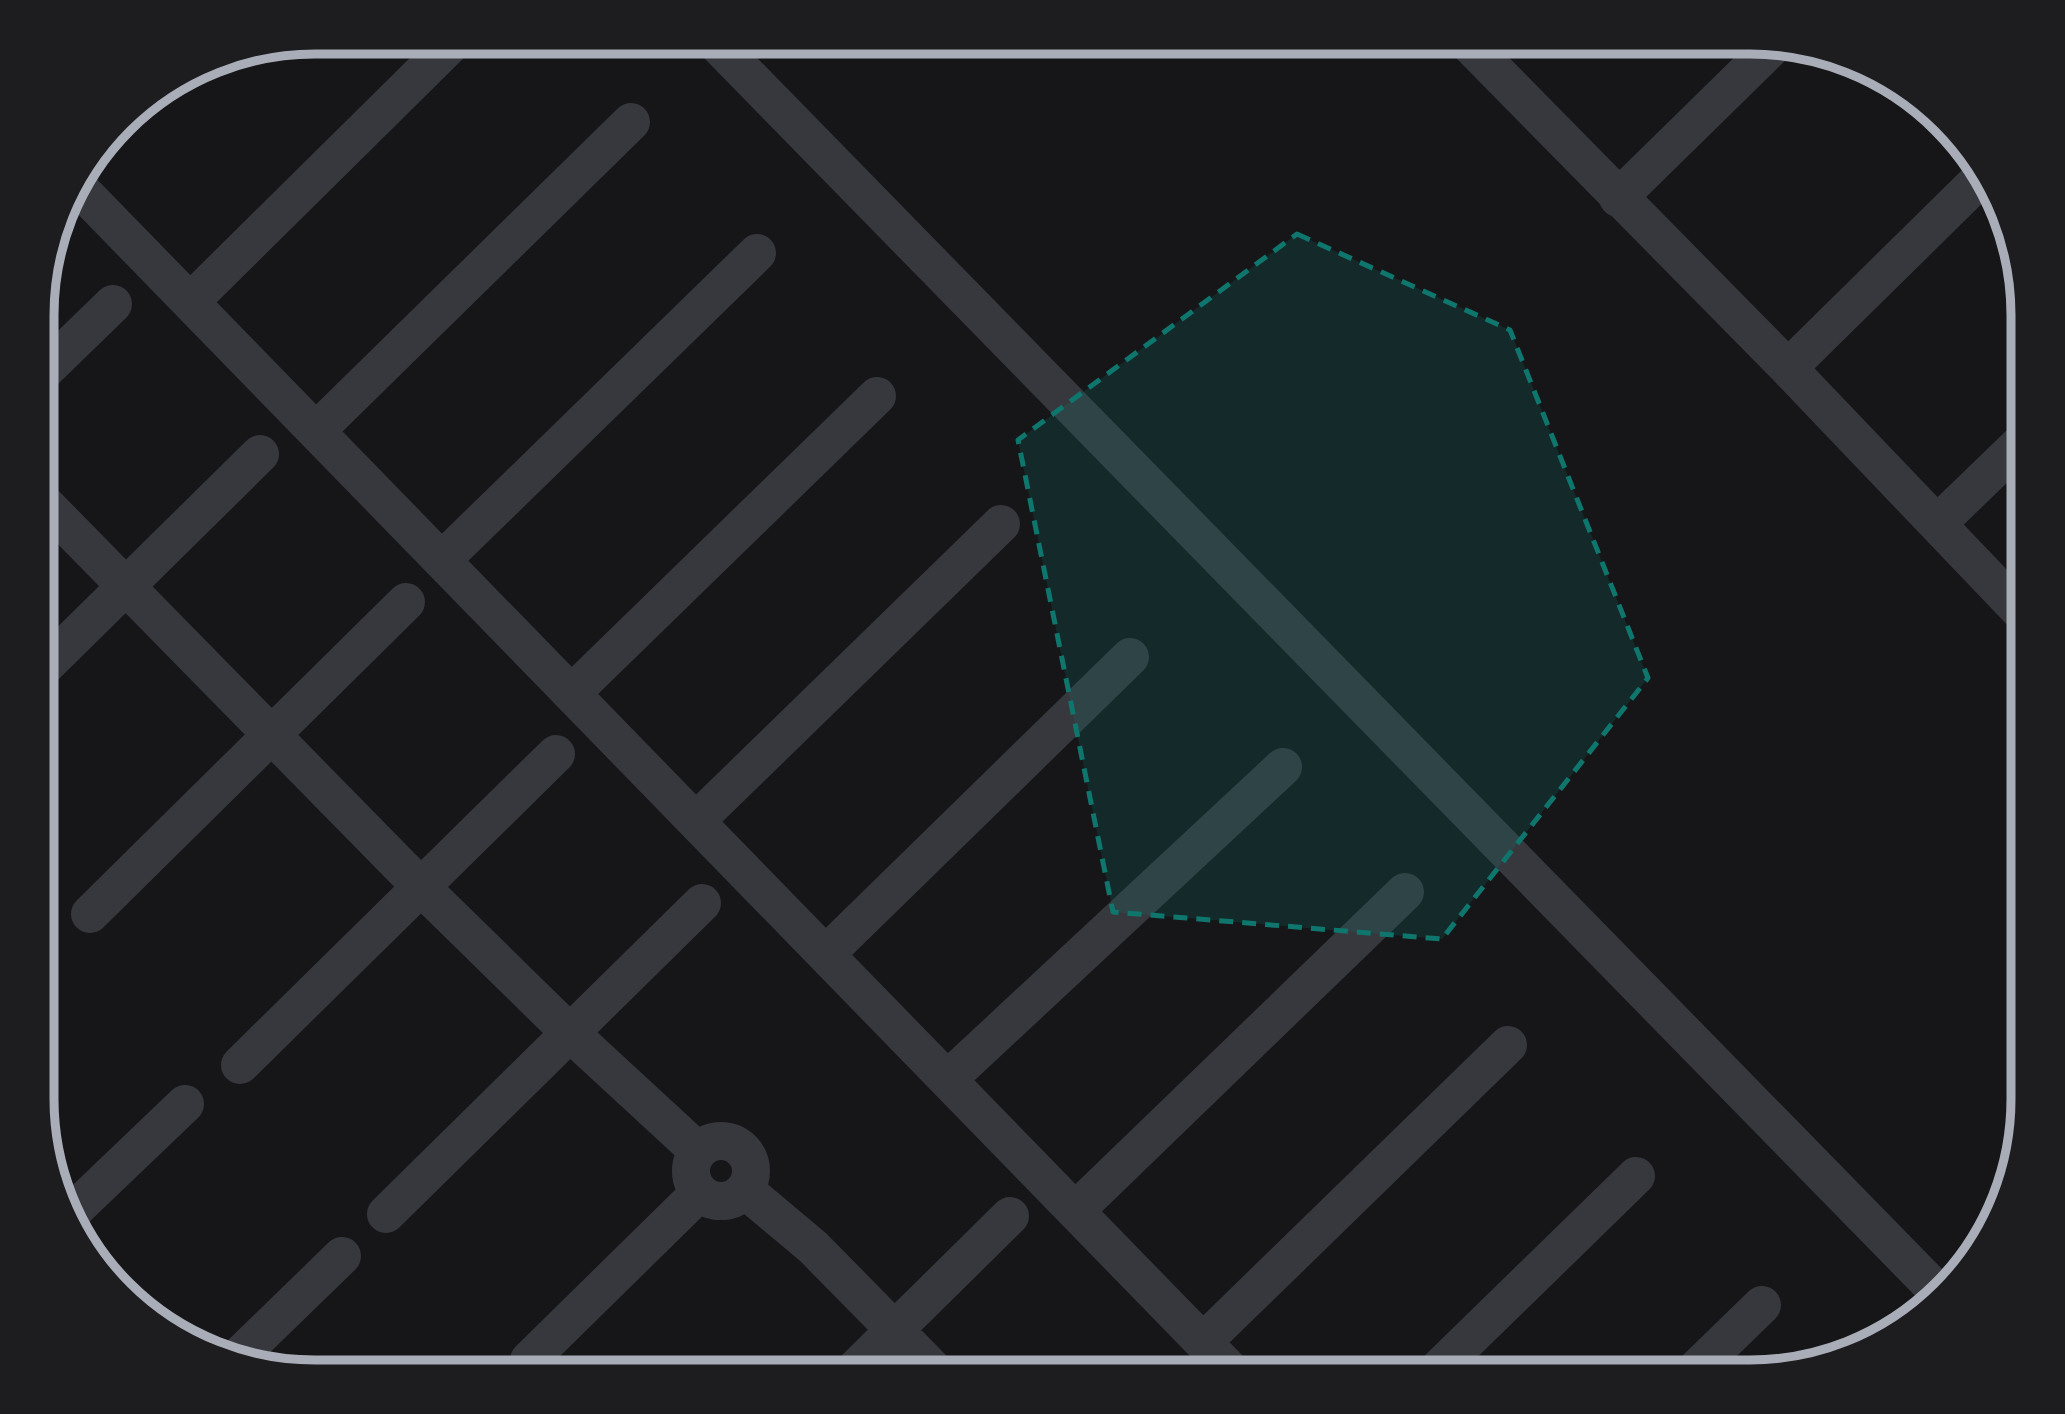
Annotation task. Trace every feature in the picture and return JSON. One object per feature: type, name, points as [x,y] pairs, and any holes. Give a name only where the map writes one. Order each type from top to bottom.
[{"type":"street","points":[[190,302],[441,54]]},
{"type":"street","points":[[727,54],[1932,1285]]},
{"type":"street","points":[[1478,54],[1788,368],[2011,601]]},
{"type":"street","points":[[1618,198],[1751,54]]},
{"type":"street","points":[[316,431],[631,122]]},
{"type":"street","points":[[1788,368],[1975,184]]},
{"type":"street","points":[[84,194],[1220,1360]]},
{"type":"street","points":[[442,561],[757,253]]},
{"type":"street","points":[[54,362],[113,304]]},
{"type":"street","points":[[572,694],[877,396]]},
{"type":"street","points":[[1937,524],[2011,453]]},
{"type":"street","points":[[54,657],[260,454]]},
{"type":"street","points":[[54,513],[421,887],[569,1032],[698,1151]]},
{"type":"street","points":[[696,821],[1000,524]]},
{"type":"street","points":[[90,914],[406,602]]},
{"type":"street","points":[[826,954],[1130,657]]},
{"type":"street","points":[[240,1065],[556,754]]},
{"type":"street","points":[[948,1079],[1283,766]]},
{"type":"street","points":[[1076,1211],[1405,892]]},
{"type":"street","points":[[386,1214],[702,903]]},
{"type":"street","points":[[1203,1342],[1508,1045]]},
{"type":"street","points":[[78,1207],[185,1104]]},
{"type":"street","points":[[727,1141],[740,1148],[750,1160],[751,1176],[745,1190],[730,1200],[714,1201],[699,1193],[691,1179],[691,1164],[698,1151],[711,1142],[727,1141]]},
{"type":"street","points":[[1447,1360],[1636,1176]]},
{"type":"street","points":[[745,1190],[813,1247],[925,1360]]},
{"type":"street","points":[[529,1360],[699,1193]]},
{"type":"street","points":[[864,1360],[1010,1216]]},
{"type":"street","points":[[245,1350],[342,1256]]},
{"type":"street","points":[[1705,1360],[1762,1305]]},
{"type":"highlighted area","points":[[1297,234],[1510,330],[1648,678],[1442,939],[1113,912],[1018,440]]}]
